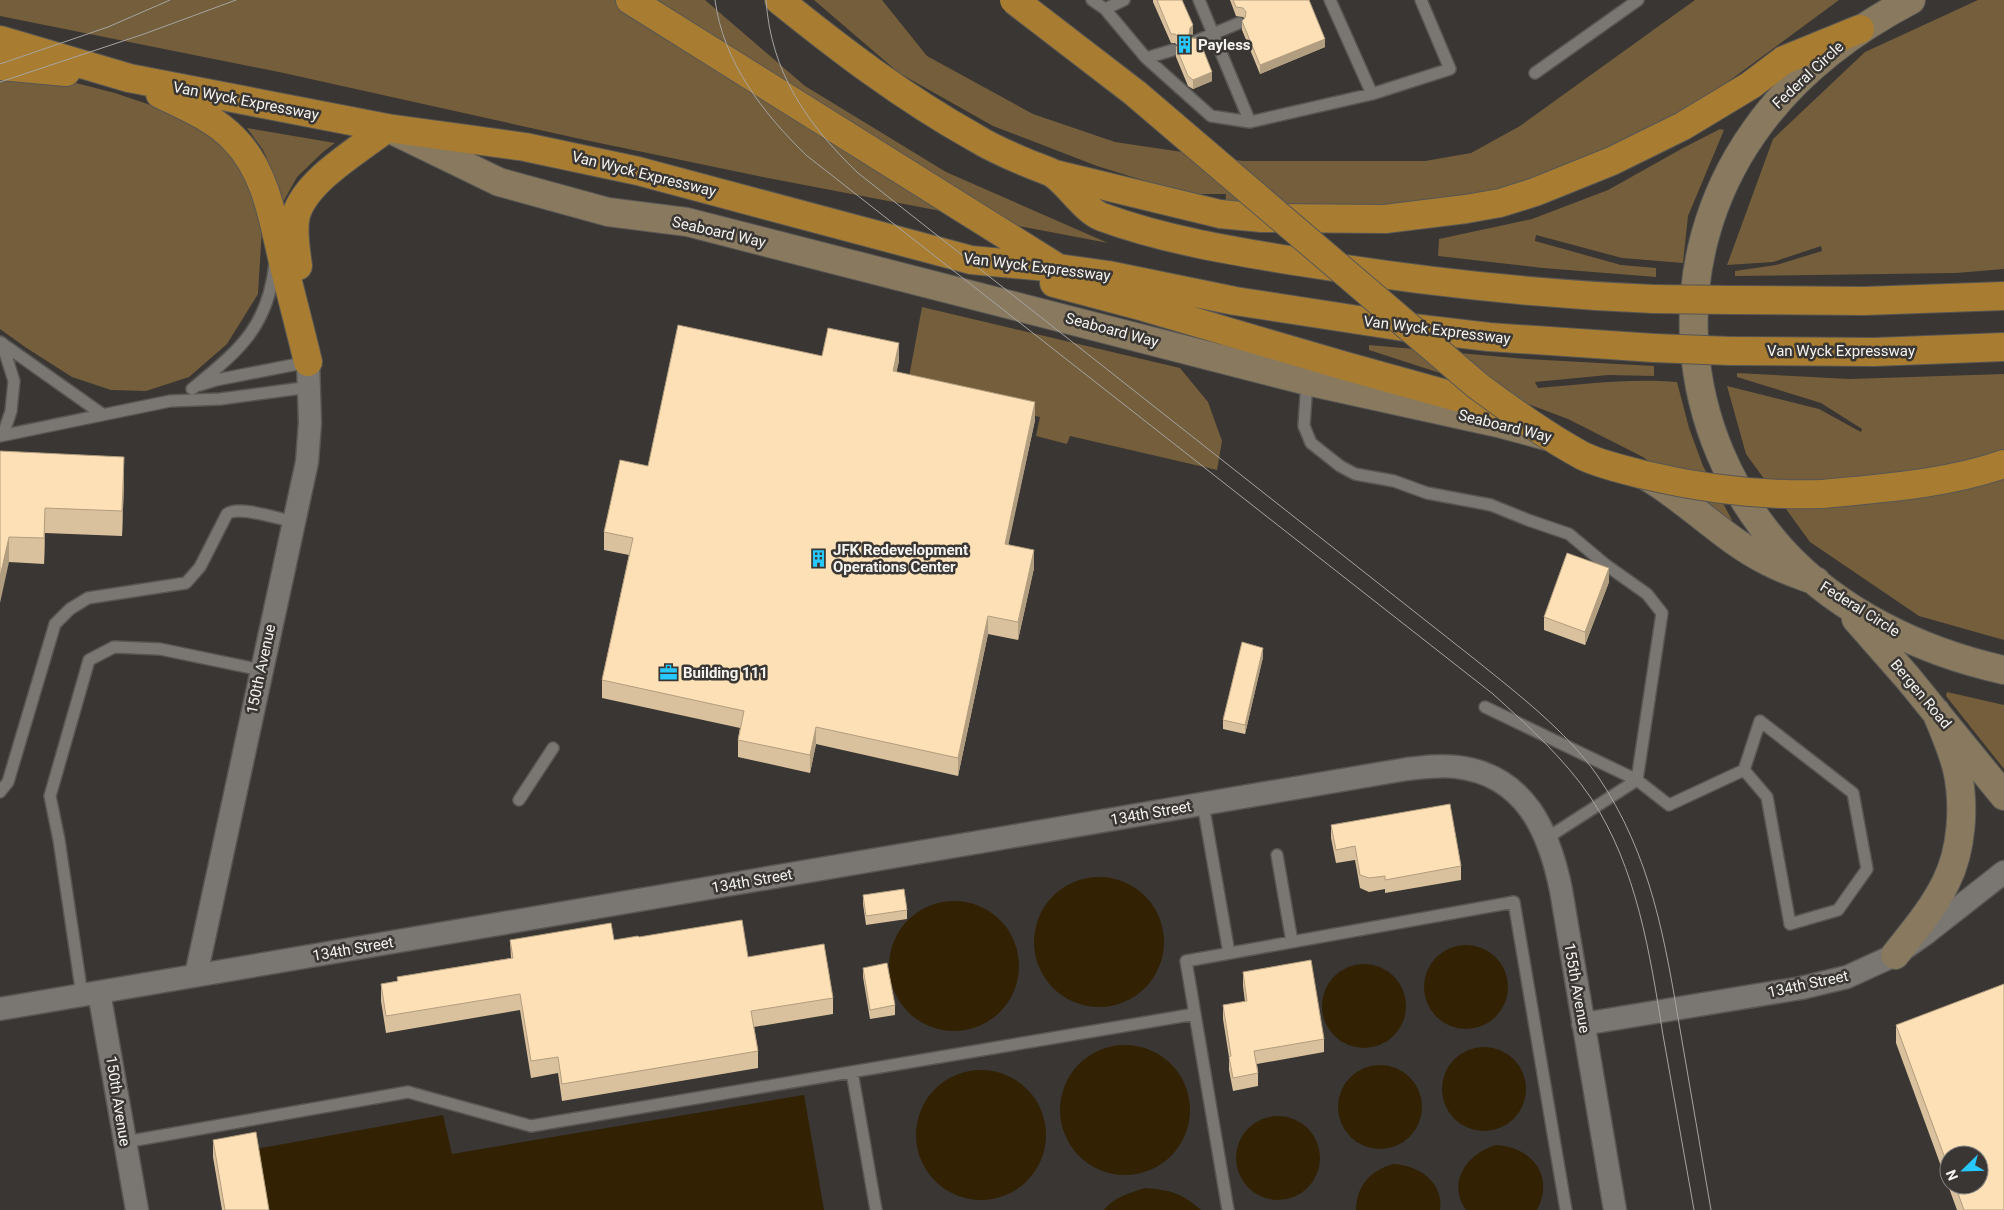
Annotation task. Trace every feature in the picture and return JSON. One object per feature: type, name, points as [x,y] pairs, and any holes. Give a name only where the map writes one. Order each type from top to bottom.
[{"type":"highway","points":[[630,0],[1058,268]]},
{"type":"highway","points":[[778,0],[835,46],[907,97],[974,138],[1007,154],[1052,174],[1220,214],[1262,218],[1385,219],[1438,214],[1500,203],[1535,192],[1593,170],[1646,146],[1751,85],[1784,60],[1877,15]]},
{"type":"highway","points":[[1014,0],[1135,93],[1471,380],[1532,425],[1585,457],[1627,471],[1680,484],[1736,492],[1783,495],[1823,494],[1926,482],[2004,464]]},
{"type":"highway","name":"Van Wyck Expressway","points":[[0,40],[129,78],[387,128],[525,147],[638,170],[971,260],[1058,268],[1108,275],[1235,301],[1404,327],[1497,338],[1730,351],[1874,352],[2004,347]]},
{"type":"highway","points":[[0,66],[129,78],[208,118],[234,139],[253,165],[268,200],[309,374]]},
{"type":"highway","points":[[309,374],[294,230],[296,216],[300,205],[315,184],[387,128]]},
{"type":"highway","points":[[1052,174],[1099,216],[1181,239],[1266,257],[1358,272],[1477,287],[1564,294],[1654,298],[1864,301],[2004,296]]},
{"type":"highway","points":[[971,260],[1144,306],[1345,366],[1474,401],[1529,418],[1612,457]]},
{"type":"street","name":"Federal Circle","points":[[1911,0],[1877,15],[1794,84],[1766,116],[1741,152],[1710,219],[1700,254],[1694,296],[1693,340],[1699,382],[1711,429],[1724,464],[1745,501],[1782,550],[1825,589],[1887,628],[1926,646],[1967,661],[2004,670]]},
{"type":"street","name":"Seaboard Way","points":[[387,128],[499,182],[599,210],[687,222],[1307,381],[1513,427],[1612,457],[1656,482],[1744,547],[1769,562],[1825,589]]},
{"type":"street","name":"150th Avenue","points":[[196,975],[294,522],[309,444],[309,374]]},
{"type":"street","name":"Bergen Road","points":[[1825,589],[1907,677],[2004,796]]},
{"type":"street","points":[[1895,955],[1940,893],[1947,880],[1956,849],[1960,815],[1959,784],[1953,755],[1936,712]]},
{"type":"street","name":"134th Street","points":[[0,1009],[1429,766],[1473,770],[1502,783]]},
{"type":"street","name":"155th Avenue","points":[[1502,783],[1525,803],[1542,826],[1561,890],[1615,1210]]},
{"type":"street","name":"134th Street","points":[[1583,1024],[1835,981],[1859,973],[1895,955],[2004,872]]},
{"type":"street","name":"150th Avenue","points":[[90,993],[125,1142],[137,1210]]},
{"type":"lane","points":[[1092,0],[1105,9],[1146,58],[1211,116],[1250,122],[1372,94],[1450,68],[1422,0]]},
{"type":"lane","points":[[1105,9],[1124,0]]},
{"type":"lane","points":[[1199,0],[1250,122]]},
{"type":"lane","points":[[1330,0],[1372,94]]},
{"type":"lane","points":[[1535,73],[1638,0]]},
{"type":"lane","points":[[1196,41],[1239,23]]},
{"type":"lane","points":[[1146,58],[1173,50]]},
{"type":"lane","points":[[192,389],[240,347],[258,324],[272,285],[276,232]]},
{"type":"lane","points":[[1,343],[102,414]]},
{"type":"lane","points":[[1,343],[14,381],[11,411],[2,436]]},
{"type":"lane","points":[[170,401],[192,389],[216,380],[309,374]]},
{"type":"lane","points":[[2,436],[170,401],[220,399],[309,374]]},
{"type":"lane","points":[[1307,381],[1304,426],[1311,443],[1340,466],[1355,474],[1394,481],[1428,493],[1492,505],[1569,534],[1606,565],[1647,594],[1662,613],[1637,780],[1547,838]]},
{"type":"lane","points":[[0,792],[8,782],[55,624],[70,609],[88,598],[186,583],[200,567],[227,514],[231,511],[243,511],[294,522]]},
{"type":"lane","points":[[90,993],[50,796],[88,660],[114,647],[160,649],[261,670]]},
{"type":"lane","points":[[1485,707],[1637,780],[1669,805],[1744,770],[1760,721],[1853,793],[1867,870],[1838,910],[1790,924],[1767,797],[1744,770]]},
{"type":"lane","points":[[519,800],[553,748]]},
{"type":"lane","points":[[1203,804],[1229,953]]},
{"type":"lane","points":[[1277,855],[1292,942]]},
{"type":"lane","points":[[1228,1210],[1186,961],[1514,902],[1566,1210]]},
{"type":"lane","points":[[125,1142],[408,1092],[530,1126],[1195,1014]]},
{"type":"lane","points":[[852,1072],[876,1210]]},
{"type":"shaded area","points":[[0,0],[705,0],[805,86],[946,172],[1108,243],[773,179],[585,140],[279,72],[0,16]]},
{"type":"shaded area","points":[[814,0],[882,0],[927,56],[1033,114],[1115,142],[1243,161],[1425,161],[1471,153],[1520,126],[1695,0],[1839,0],[1729,81],[1621,148],[1541,183],[1419,209],[1225,206],[1226,194],[1187,194],[1097,166],[993,126],[899,73]]},
{"type":"shaded area","points":[[1978,0],[2004,0],[2004,269],[1956,273],[1735,276],[1735,271],[1776,265],[1822,251],[1821,246],[1773,262],[1727,265],[1773,139],[1865,52]]},
{"type":"shaded area","points":[[0,74],[72,82],[115,93],[192,119],[226,145],[248,180],[262,229],[258,294],[227,344],[189,377],[146,391],[111,390],[72,377],[0,329]]},
{"type":"shaded area","points":[[247,128],[335,143],[297,177],[281,206],[273,173],[263,150]]},
{"type":"shaded area","points":[[1720,129],[1724,130],[1688,216],[1683,263],[1622,258],[1536,235],[1535,241],[1621,265],[1656,268],[1656,277],[1543,268],[1438,256],[1439,239],[1532,219],[1608,190]]},
{"type":"shaded area","points":[[922,307],[1180,368],[1208,402],[1222,441],[1217,470],[1070,436],[1067,444],[1036,436],[1040,417],[907,388]]},
{"type":"shaded area","points":[[1369,345],[1527,359],[1654,366],[1654,376],[1608,375],[1535,382],[1538,388],[1625,381],[1677,382],[1689,428],[1703,466],[1732,520],[1729,522],[1643,457],[1568,419],[1483,387],[1369,350]]},
{"type":"shaded area","points":[[1737,373],[1849,379],[2004,374],[2004,640],[1919,616],[1810,542],[1746,454],[1727,386],[1819,409],[1861,432],[1862,429],[1821,403],[1737,377]]},
{"type":"shaded area","points":[[1947,692],[2004,705],[2004,769],[1946,696]]},
{"type":"shaded area","points":[[1099,877],[1112,878],[1124,882],[1145,896],[1159,917],[1163,929],[1163,955],[1159,967],[1145,988],[1124,1002],[1112,1006],[1099,1007],[1086,1006],[1074,1002],[1053,988],[1039,967],[1035,955],[1034,942],[1035,929],[1039,917],[1053,896],[1074,882],[1086,878]]},
{"type":"shaded area","points":[[954,901],[967,902],[979,906],[1000,920],[1014,941],[1018,953],[1018,979],[1014,991],[1000,1012],[979,1026],[967,1030],[954,1031],[941,1030],[929,1026],[908,1012],[894,991],[890,979],[889,966],[890,953],[894,941],[908,920],[929,906],[941,902]]},
{"type":"shaded area","points":[[1466,945],[1482,948],[1496,957],[1505,971],[1508,987],[1505,1003],[1496,1017],[1482,1026],[1466,1029],[1450,1026],[1436,1017],[1427,1003],[1424,987],[1427,971],[1436,957],[1450,948]]},
{"type":"shaded area","points":[[1364,964],[1380,967],[1394,976],[1403,990],[1406,1006],[1403,1022],[1394,1036],[1380,1045],[1364,1048],[1348,1045],[1334,1036],[1325,1022],[1322,1006],[1325,990],[1334,976],[1348,967]]},
{"type":"shaded area","points":[[1125,1045],[1138,1046],[1150,1050],[1171,1064],[1185,1085],[1189,1097],[1189,1123],[1185,1135],[1171,1156],[1150,1170],[1138,1174],[1125,1175],[1112,1174],[1100,1170],[1079,1156],[1065,1135],[1061,1123],[1060,1110],[1061,1097],[1065,1085],[1079,1064],[1100,1050],[1112,1046]]},
{"type":"shaded area","points":[[1484,1047],[1500,1050],[1514,1059],[1523,1073],[1526,1089],[1523,1105],[1514,1119],[1500,1128],[1484,1131],[1468,1128],[1454,1119],[1445,1105],[1442,1089],[1445,1073],[1454,1059],[1468,1050]]},
{"type":"shaded area","points":[[1380,1065],[1396,1068],[1410,1077],[1419,1091],[1422,1107],[1419,1123],[1410,1137],[1396,1146],[1380,1149],[1364,1146],[1350,1137],[1341,1123],[1338,1107],[1341,1091],[1350,1077],[1364,1068]]},
{"type":"shaded area","points":[[981,1070],[994,1071],[1006,1075],[1027,1089],[1041,1110],[1045,1122],[1045,1148],[1041,1160],[1027,1181],[1006,1195],[994,1199],[981,1200],[968,1199],[956,1195],[935,1181],[921,1160],[917,1148],[916,1135],[917,1122],[921,1110],[935,1089],[956,1075],[968,1071]]},
{"type":"shaded area","points":[[804,1095],[824,1210],[266,1210],[256,1149],[443,1115],[452,1154]]},
{"type":"shaded area","points":[[1278,1116],[1294,1119],[1308,1128],[1317,1142],[1320,1158],[1317,1174],[1308,1188],[1294,1197],[1278,1200],[1262,1197],[1248,1188],[1239,1174],[1236,1158],[1239,1142],[1248,1128],[1262,1119]]},
{"type":"shaded area","points":[[1496,1145],[1520,1151],[1530,1157],[1537,1166],[1543,1186],[1542,1198],[1537,1210],[1466,1210],[1460,1199],[1458,1189],[1459,1179],[1463,1170],[1477,1155]]},
{"type":"shaded area","points":[[1393,1164],[1411,1168],[1427,1177],[1438,1191],[1440,1210],[1356,1210],[1359,1193],[1366,1180],[1371,1175]]},
{"type":"shaded area","points":[[1145,1188],[1175,1193],[1201,1210],[1104,1210],[1117,1199]]},
{"type":"building","name":"Payless","points":[[1157,0],[1182,0],[1193,25],[1190,28],[1189,34],[1192,38],[1199,39],[1212,72],[1193,80],[1188,76],[1176,47],[1180,43],[1180,38],[1175,34],[1171,34]]},
{"type":"building","points":[[1233,0],[1309,0],[1325,39],[1260,65],[1242,21],[1245,18],[1246,12],[1243,8],[1236,7]]},
{"type":"building","name":"JFK Redevelopment Operations Center","points":[[678,325],[822,356],[828,328],[899,343],[893,371],[1035,402],[1005,544],[1034,550],[1018,622],[988,616],[958,758],[816,727],[810,755],[738,740],[744,711],[602,680],[633,538],[604,532],[620,460],[648,466]]},
{"type":"building","points":[[0,451],[124,457],[122,511],[45,508],[44,538],[9,537],[0,577]]},
{"type":"building","points":[[1567,553],[1609,568],[1585,632],[1544,617]]},
{"type":"building","points":[[1242,642],[1263,648],[1245,725],[1223,720]]},
{"type":"building","points":[[1450,804],[1461,866],[1385,880],[1385,876],[1369,878],[1360,875],[1355,846],[1336,850],[1331,825]]},
{"type":"building","points":[[904,889],[907,910],[866,916],[863,895]]},
{"type":"building","points":[[742,920],[748,957],[824,944],[833,998],[751,1011],[758,1051],[562,1084],[558,1057],[531,1061],[520,994],[386,1016],[381,984],[398,981],[397,977],[513,958],[510,940],[611,923],[614,940]]},
{"type":"building","points":[[1311,960],[1324,1039],[1254,1051],[1258,1073],[1233,1078],[1223,1005],[1247,1001],[1243,972]]},
{"type":"building","points":[[887,963],[895,1005],[870,1010],[863,968]]},
{"type":"building","points":[[2004,984],[2004,1210],[1964,1210],[1959,1195],[1989,1195],[1989,1145],[1940,1145],[1896,1025]]},
{"type":"building","points":[[256,1132],[269,1210],[225,1210],[213,1140]]},
{"type":"tram line","points":[[0,64],[108,27],[170,0]]},
{"type":"tram line","points":[[0,82],[144,34],[236,0]]},
{"type":"tram line","points":[[715,0],[719,23],[736,65],[747,85],[775,122],[806,155],[1493,694],[1545,743],[1569,769],[1591,798],[1607,825],[1631,882],[1653,974],[1694,1210]]},
{"type":"tram line","points":[[766,0],[769,26],[775,51],[795,96],[823,136],[858,173],[1525,700],[1571,743],[1597,775],[1616,806],[1631,837],[1644,868],[1654,900],[1669,966],[1711,1210]]},
{"type":"place","name":"Payless","points":[[1184,45]]},
{"type":"place","name":"JFK Redevelopment Operations Center","points":[[819,559]]},
{"type":"place","name":"Building 111","points":[[669,673]]}]
